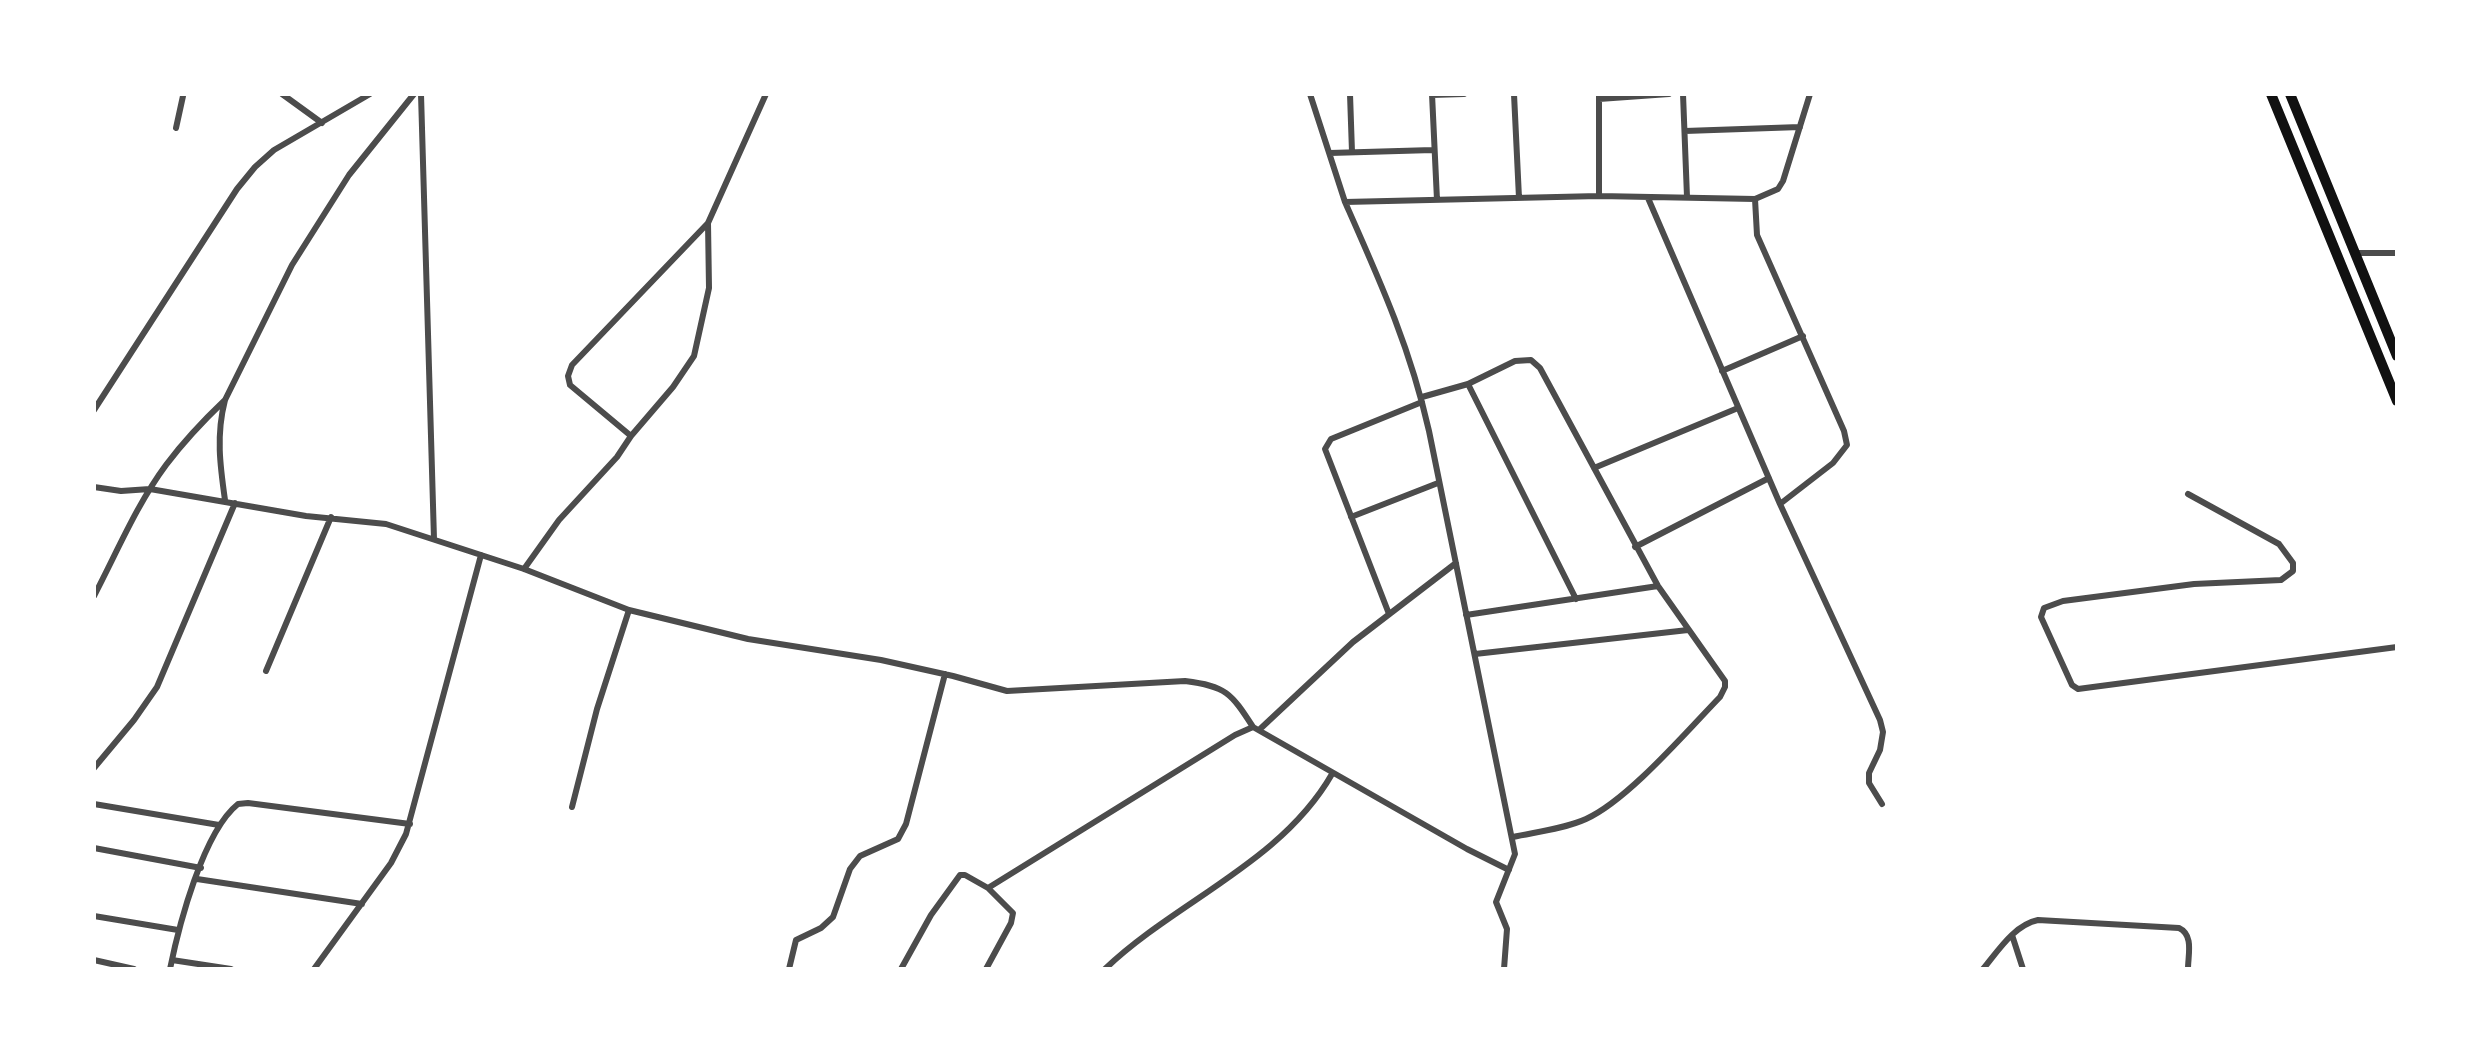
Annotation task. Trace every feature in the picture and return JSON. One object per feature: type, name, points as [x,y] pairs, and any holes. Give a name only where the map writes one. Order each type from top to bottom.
[{"type":"highway","points":[[2271,94],[2397,401]]},
{"type":"highway","points":[[2290,94],[2397,356]]},
{"type":"highway","points":[[2298,161],[2315,155]]},
{"type":"street","points":[[282,94],[322,123]]},
{"type":"street","points":[[94,410],[237,189],[255,167],[274,150],[370,94]]},
{"type":"street","points":[[225,500],[218,456],[220,418],[225,400],[292,265],[349,175],[414,94]]},
{"type":"street","points":[[421,94],[434,539]]},
{"type":"street","points":[[631,436],[570,385],[568,376],[572,365],[708,223],[766,94]]},
{"type":"street","points":[[1310,94],[1345,202],[1396,317],[1422,399],[1513,837],[1515,854],[1496,902],[1507,929],[1504,969]]},
{"type":"street","points":[[1350,94],[1352,152]]},
{"type":"street","points":[[1437,200],[1432,94],[1464,94]]},
{"type":"street","points":[[1514,94],[1519,198]]},
{"type":"street","points":[[1599,196],[1599,96],[1669,94]]},
{"type":"street","points":[[1683,94],[1687,197]]},
{"type":"street","points":[[1345,202],[1599,196],[1755,199],[1778,189],[1810,94]]},
{"type":"street","points":[[176,128],[181,95]]},
{"type":"street","points":[[1685,131],[1800,127]]},
{"type":"street","points":[[1330,153],[1433,150]]},
{"type":"street","points":[[1648,198],[1780,504],[1880,720],[1883,732],[1880,750],[1869,773],[1869,783],[1882,804]]},
{"type":"street","points":[[1755,199],[1757,235],[1844,431],[1847,445],[1833,463],[1780,504]]},
{"type":"street","points":[[524,569],[559,520],[617,457],[694,356],[709,288],[708,223]]},
{"type":"street","points":[[2356,253],[2397,253]]},
{"type":"street","points":[[1722,371],[1803,336]]},
{"type":"street","points":[[1389,614],[1325,449],[1327,443],[1515,361],[1531,360],[1540,368],[1658,586],[1725,681],[1725,687],[1720,697],[1620,796],[1598,813],[1582,821],[1513,837]]},
{"type":"street","points":[[1468,384],[1576,599]]},
{"type":"street","points":[[94,596],[150,489],[198,426],[225,400]]},
{"type":"street","points":[[1594,468],[1738,408]]},
{"type":"street","points":[[1635,547],[1769,478]]},
{"type":"street","points":[[1351,517],[1438,483]]},
{"type":"street","points":[[94,487],[129,491],[150,489],[306,516],[386,524],[524,569],[629,610],[748,639],[865,657],[945,674],[1007,691],[1185,681],[1214,685],[1237,702],[1256,728],[1332,774],[1509,870]]},
{"type":"street","points":[[2188,494],[2279,544],[2293,563],[2293,571],[2281,580],[2194,584],[2063,601],[2044,608],[2041,617],[2072,685],[2078,689],[2397,647]]},
{"type":"street","points":[[94,768],[157,687],[235,503]]},
{"type":"street","points":[[266,671],[331,517]]},
{"type":"street","points":[[314,969],[391,863],[410,824],[481,555]]},
{"type":"street","points":[[988,888],[1235,735],[1256,728],[1353,642],[1456,563]]},
{"type":"street","points":[[1466,615],[1658,586]]},
{"type":"street","points":[[572,807],[597,709],[629,610]]},
{"type":"street","points":[[1475,654],[1688,630]]},
{"type":"street","points":[[789,969],[796,940],[821,928],[833,917],[850,869],[860,856],[901,835],[945,674]]},
{"type":"street","points":[[1105,969],[1261,852],[1298,820],[1332,774]]},
{"type":"street","points":[[170,969],[178,930],[201,868],[219,825],[235,806],[244,802],[410,824]]},
{"type":"street","points":[[94,804],[219,825]]},
{"type":"street","points":[[94,848],[201,868]]},
{"type":"street","points":[[901,969],[931,915],[960,875],[988,888],[1013,913],[1011,923],[986,969]]},
{"type":"street","points":[[197,879],[362,904]]},
{"type":"street","points":[[94,916],[178,930]]},
{"type":"street","points":[[1983,969],[2012,935],[2026,924],[2038,920],[2179,928],[2189,937],[2188,969]]},
{"type":"street","points":[[2012,935],[2023,969]]},
{"type":"street","points":[[94,960],[134,969]]},
{"type":"street","points":[[172,960],[231,969]]}]
